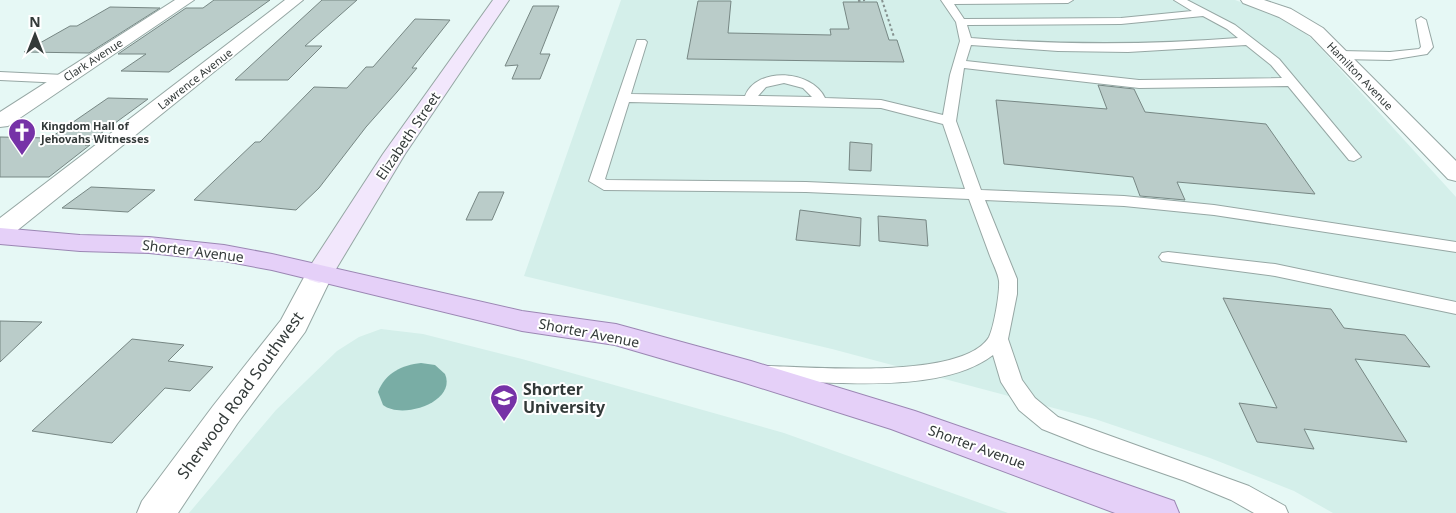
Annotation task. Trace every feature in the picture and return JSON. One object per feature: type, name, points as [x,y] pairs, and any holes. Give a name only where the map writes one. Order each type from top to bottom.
[{"type":"main road","name":"Shorter Avenue","points":[[0,236],[80,243],[148,245],[224,253],[522,321],[616,336],[752,373],[903,420],[1160,513]]},
{"type":"street","name":"Clark Avenue","points":[[0,121],[186,0]]},
{"type":"street","name":"Lawrence Avenue","points":[[0,231],[295,0]]},
{"type":"street","name":"Elizabeth Street","points":[[320,274],[394,154],[501,0]]},
{"type":"street","name":"Hamilton Avenue","points":[[1249,0],[1285,13],[1317,32],[1449,160],[1456,174]]},
{"type":"street","name":"Sherwood Road Southwest","points":[[156,513],[225,414],[294,325],[320,274]]},
{"type":"lane","points":[[946,0],[1068,0]]},
{"type":"lane","points":[[946,0],[961,22],[966,42],[961,64],[956,75],[949,120],[1008,279],[1008,294],[998,339],[1012,382],[1027,404],[1050,423],[1098,442],[1193,474],[1240,493],[1276,513]]},
{"type":"lane","points":[[1179,0],[1231,27],[1276,62],[1354,157]]},
{"type":"lane","points":[[961,22],[1121,21],[1205,13]]},
{"type":"lane","points":[[1341,55],[1390,56],[1423,52],[1427,47],[1420,20]]},
{"type":"lane","points":[[966,42],[1064,49],[1102,49],[1153,48],[1250,41]]},
{"type":"lane","points":[[641,42],[597,181],[604,185],[751,186],[1124,201],[1214,210],[1456,247]]},
{"type":"lane","points":[[961,64],[1075,79],[1139,84],[1207,85],[1292,82]]},
{"type":"lane","points":[[0,76],[64,79]]},
{"type":"lane","points":[[750,100],[752,90],[761,84],[790,80],[812,86],[819,93],[820,101]]},
{"type":"lane","points":[[623,98],[820,101],[880,104],[949,120]]},
{"type":"lane","points":[[1168,257],[1274,270],[1456,308]]},
{"type":"lane","points":[[752,373],[890,375],[928,373],[979,355],[998,339]]},
{"type":"path","points":[[858,1],[865,0]]},
{"type":"path","points":[[882,0],[894,37]]},
{"type":"shaded area","points":[[621,0],[1235,0],[1277,15],[1298,27],[1315,42],[1456,197],[1456,513],[1333,513],[1294,491],[1210,458],[1095,419],[832,349],[524,276]]},
{"type":"shaded area","name":"Shorter University","points":[[381,329],[423,334],[522,359],[784,433],[1008,513],[189,513],[276,410],[337,351],[359,337]]},
{"type":"shaded area","points":[[421,363],[435,365],[445,374],[447,384],[443,393],[426,406],[414,409],[392,409],[383,405],[378,392],[385,380],[401,368]]},
{"type":"building","points":[[214,0],[270,0],[169,72],[121,71],[146,54],[118,54],[186,8],[203,8]]},
{"type":"building","points":[[322,0],[357,0],[305,46],[322,46],[288,80],[235,80]]},
{"type":"building","points":[[698,1],[731,1],[728,33],[831,35],[830,29],[849,29],[843,2],[877,2],[889,40],[897,40],[904,62],[687,59]]},
{"type":"building","points":[[533,6],[559,6],[540,54],[550,54],[540,79],[512,79],[518,65],[505,66]]},
{"type":"building","points":[[110,7],[160,8],[89,53],[24,52],[70,26],[77,26]]},
{"type":"building","points":[[415,19],[450,20],[412,68],[417,68],[366,127],[319,188],[296,210],[194,200],[255,142],[260,142],[314,87],[347,88],[366,67],[373,67]]},
{"type":"building","points":[[1098,85],[1134,89],[1145,112],[1266,124],[1315,194],[1177,182],[1185,200],[1140,196],[1133,177],[1004,164],[996,100],[1107,109]]},
{"type":"building","points":[[108,98],[148,99],[85,145],[90,145],[49,177],[0,177],[0,137],[50,138]]},
{"type":"building","points":[[850,142],[872,144],[871,171],[849,170]]},
{"type":"building","points":[[91,187],[155,190],[128,212],[62,208]]},
{"type":"building","points":[[479,192],[504,192],[492,220],[466,220]]},
{"type":"building","points":[[800,210],[861,218],[860,246],[796,240]]},
{"type":"building","points":[[878,216],[926,220],[928,246],[879,241]]},
{"type":"building","points":[[1223,298],[1331,309],[1344,328],[1405,335],[1430,367],[1355,359],[1407,442],[1304,429],[1314,449],[1257,442],[1239,403],[1277,408]]},
{"type":"building","points":[[0,321],[42,322],[0,362]]},
{"type":"building","points":[[132,339],[184,345],[168,361],[213,367],[190,391],[165,388],[112,443],[32,431]]},
{"type":"place","name":"Kingdom Hall of Jehovahs Witnesses","points":[[22,156]]},
{"type":"place","name":"Shorter University","points":[[504,422]]}]
